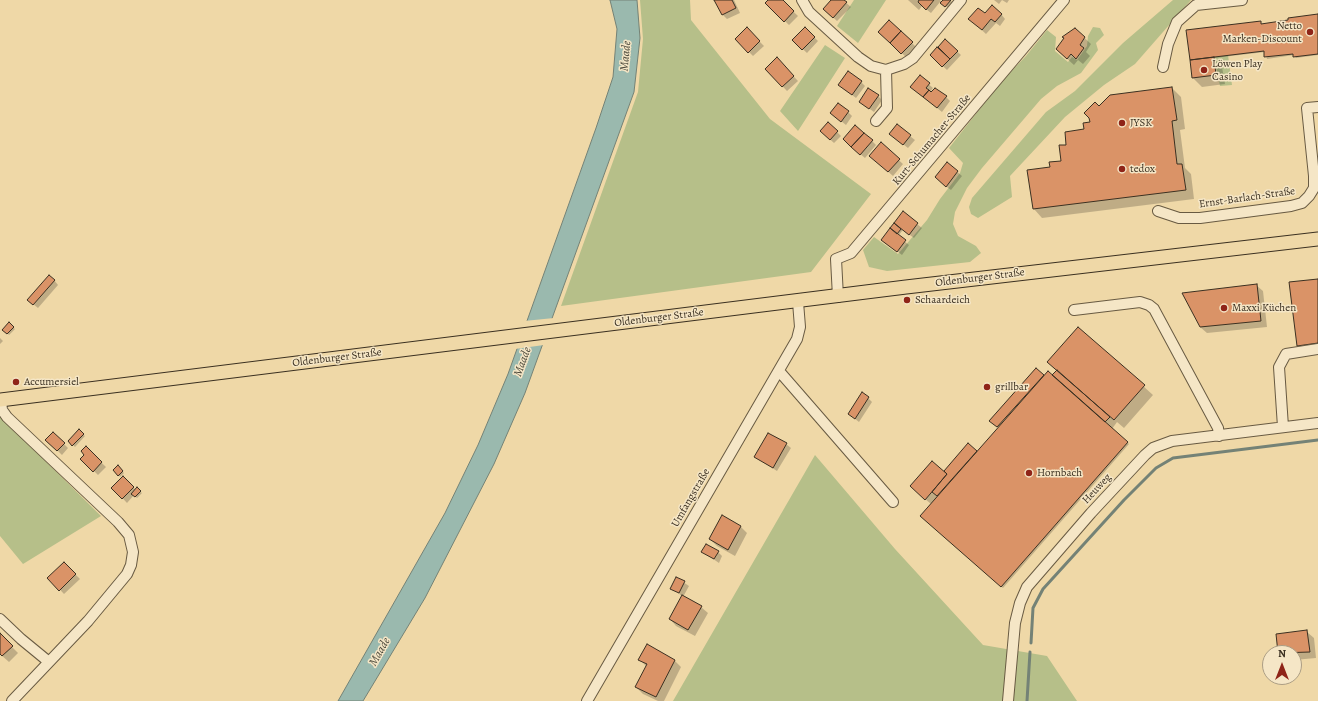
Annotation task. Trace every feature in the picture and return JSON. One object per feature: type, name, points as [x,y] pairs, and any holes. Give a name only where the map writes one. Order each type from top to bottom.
[{"type":"main road","name":"Oldenburger Straße","points":[[0,400],[1098,264],[1318,239]]},
{"type":"street","points":[[802,0],[809,12],[858,58],[871,66],[886,70],[904,64],[913,58],[961,0]]},
{"type":"street","name":"Kurt-Schumacher-Straße","points":[[838,297],[836,259],[851,253],[1064,0]]},
{"type":"street","points":[[1162,67],[1168,44],[1177,22],[1196,5],[1242,0]]},
{"type":"street","points":[[876,120],[887,108],[886,70]]},
{"type":"street","name":"Ernst-Barlach-Straße","points":[[1158,212],[1179,218],[1200,218],[1291,206],[1302,203],[1310,196],[1314,188],[1307,108],[1318,107]]},
{"type":"street","name":"Umfangstraße","points":[[587,701],[797,339],[800,327],[798,302]]},
{"type":"street","points":[[1074,310],[1140,302],[1149,305],[1154,309],[1218,428],[1219,436]]},
{"type":"street","points":[[1284,427],[1279,367],[1286,354],[1318,350]]},
{"type":"street","points":[[779,371],[813,412],[846,447],[893,502]]},
{"type":"street","points":[[0,400],[2,410],[7,417],[118,522],[129,535],[133,552],[131,565],[127,574],[88,621],[12,701]]},
{"type":"street","name":"Heuweg","points":[[1008,701],[1015,623],[1020,603],[1027,587],[1037,573],[1091,513],[1153,448],[1172,442],[1318,424]]},
{"type":"street","points":[[0,619],[49,662]]},
{"type":"green space","points":[[640,0],[690,0],[691,20],[770,119],[871,194],[811,272],[561,306],[638,92],[643,39]]},
{"type":"green space","points":[[854,0],[886,0],[858,43],[837,26]]},
{"type":"green space","points":[[1173,0],[1191,0],[1135,64],[1104,85],[1065,117],[1010,176],[1012,197],[978,218],[971,214],[969,207],[972,198],[1046,112],[1075,91],[1123,43]]},
{"type":"green space","points":[[1093,27],[1100,28],[1104,35],[1096,43],[1098,50],[1081,73],[1057,86],[1041,99],[982,168],[967,188],[955,212],[953,224],[958,236],[976,246],[981,253],[970,262],[887,271],[869,267],[863,250],[874,237],[898,254],[927,220],[940,199],[960,173],[963,163],[949,148],[1001,82],[1026,56],[1047,30],[1056,37],[1055,51],[1068,62],[1072,57],[1077,60],[1087,46],[1088,36]]},
{"type":"green space","points":[[825,45],[845,58],[798,131],[780,111]]},
{"type":"green space","points":[[1228,55],[1232,85],[1220,86],[1214,57]]},
{"type":"green space","points":[[0,416],[101,516],[23,564],[0,536]]},
{"type":"green space","points":[[815,455],[895,549],[983,645],[1047,656],[1077,701],[673,701]]},
{"type":"water","name":"Maade","points":[[610,0],[637,0],[640,38],[634,92],[525,393],[494,464],[425,598],[363,701],[338,701],[445,513],[478,445],[508,374],[613,77],[617,29]]},
{"type":"pier","points":[[554,318],[544,345],[515,349],[524,321]]},
{"type":"building","points":[[714,0],[732,0],[736,8],[722,15]]},
{"type":"building","points":[[768,0],[783,0],[794,11],[784,22],[765,3]]},
{"type":"building","points":[[831,0],[844,0],[847,2],[833,18],[823,9]]},
{"type":"building","points":[[919,0],[934,0],[926,10],[918,2]]},
{"type":"building","points":[[943,0],[951,0],[945,7],[940,3]]},
{"type":"building","points":[[992,5],[1002,14],[995,22],[991,19],[982,30],[968,19],[978,8],[985,13]]},
{"type":"building","points":[[1318,14],[1318,54],[1293,57],[1293,54],[1264,57],[1264,51],[1190,60],[1186,30],[1261,21],[1261,24],[1288,20],[1288,18]]},
{"type":"building","points":[[889,20],[901,31],[890,43],[878,32]]},
{"type":"building","points":[[747,27],[760,41],[748,53],[735,39]]},
{"type":"building","points":[[805,27],[815,37],[802,50],[792,40]]},
{"type":"building","points":[[1075,28],[1085,37],[1080,45],[1084,48],[1076,59],[1071,54],[1067,59],[1056,49],[1064,38],[1062,37]]},
{"type":"building","points":[[901,31],[913,42],[901,54],[890,43]]},
{"type":"building","points":[[945,39],[958,51],[950,59],[938,47]]},
{"type":"building","points":[[937,47],[950,59],[942,67],[930,55]]},
{"type":"building","points":[[777,57],[794,76],[782,87],[765,69]]},
{"type":"building","points":[[1214,57],[1216,75],[1192,78],[1190,60]]},
{"type":"building","points":[[848,71],[862,81],[852,95],[838,85]]},
{"type":"building","points":[[920,75],[930,83],[926,88],[929,90],[923,97],[910,87]]},
{"type":"building","points":[[1172,87],[1177,120],[1172,121],[1177,164],[1182,164],[1186,190],[1033,209],[1027,170],[1050,167],[1049,162],[1061,161],[1059,145],[1066,145],[1065,132],[1084,129],[1083,123],[1090,122],[1089,118],[1084,113],[1095,102],[1099,106],[1110,95]]},
{"type":"building","points":[[868,88],[879,95],[869,109],[859,102]]},
{"type":"building","points":[[935,88],[947,96],[937,108],[923,97],[929,90],[931,92]]},
{"type":"building","points":[[838,103],[849,111],[841,122],[830,113]]},
{"type":"building","points":[[828,122],[838,131],[830,140],[820,131]]},
{"type":"building","points":[[897,124],[911,135],[903,145],[889,134]]},
{"type":"building","points":[[855,125],[864,133],[851,147],[843,139]]},
{"type":"building","points":[[864,133],[873,140],[860,155],[851,147]]},
{"type":"building","points":[[881,142],[900,159],[888,172],[869,156]]},
{"type":"building","points":[[947,162],[958,171],[946,187],[935,177]]},
{"type":"building","points":[[903,211],[918,223],[909,235],[894,223]]},
{"type":"building","points":[[894,223],[901,229],[897,234],[890,228]]},
{"type":"building","points":[[890,228],[906,240],[897,252],[881,240]]},
{"type":"building","points":[[49,275],[55,280],[33,305],[27,300]]},
{"type":"building","points":[[1318,279],[1318,343],[1297,346],[1289,282]]},
{"type":"building","points":[[1257,284],[1261,321],[1200,327],[1182,293]]},
{"type":"building","points":[[9,322],[14,327],[7,334],[2,330]]},
{"type":"building","points":[[1078,327],[1145,385],[1114,420],[1047,362]]},
{"type":"building","points":[[1036,368],[1044,375],[997,427],[989,421]]},
{"type":"building","points":[[1057,370],[1110,417],[1105,422],[1052,375]]},
{"type":"building","name":"Hornbach","points":[[1048,371],[1128,442],[1001,587],[920,516]]},
{"type":"building","points":[[862,392],[869,397],[855,419],[848,414]]},
{"type":"building","points":[[79,429],[84,434],[72,446],[68,441]]},
{"type":"building","points":[[53,432],[65,443],[57,451],[45,440]]},
{"type":"building","points":[[768,433],[787,443],[773,468],[754,457]]},
{"type":"building","points":[[968,443],[977,451],[937,496],[932,492],[947,474],[944,471]]},
{"type":"building","points":[[86,446],[102,462],[93,472],[80,459],[84,455],[81,451]]},
{"type":"building","points":[[932,461],[947,474],[925,500],[910,486]]},
{"type":"building","points":[[118,465],[123,471],[118,476],[113,470]]},
{"type":"building","points":[[123,476],[134,487],[122,499],[111,488]]},
{"type":"building","points":[[137,487],[141,491],[135,497],[131,494]]},
{"type":"building","points":[[722,515],[741,526],[728,550],[709,539]]},
{"type":"building","points":[[706,544],[719,551],[714,559],[701,552]]},
{"type":"building","points":[[64,562],[76,574],[59,591],[47,578]]},
{"type":"building","points":[[676,577],[685,581],[679,593],[670,589]]},
{"type":"building","points":[[682,595],[702,606],[688,630],[669,619]]},
{"type":"building","points":[[1307,630],[1310,652],[1302,652],[1302,645],[1277,645],[1276,634]]},
{"type":"building","points":[[0,633],[13,646],[2,656],[0,654]]},
{"type":"building","points":[[647,644],[675,660],[656,697],[635,687],[647,664],[638,660]]},
{"type":"waterway","points":[[1031,643],[1033,608],[1043,589],[1124,500],[1156,468],[1173,458],[1318,440]]},
{"type":"waterway","points":[[1027,701],[1030,652]]},
{"type":"place","name":"Netto Marken-Discount","points":[[1310,32]]},
{"type":"place","name":"Löwen Play Casino","points":[[1204,70]]},
{"type":"place","name":"JYSK","points":[[1122,123]]},
{"type":"place","name":"tedox","points":[[1122,169]]},
{"type":"place","name":"Schaardeich","points":[[907,300]]},
{"type":"place","name":"Maxxi Küchen","points":[[1224,308]]},
{"type":"place","name":"Accumersiel","points":[[16,382]]},
{"type":"place","name":"grillbar","points":[[987,387]]},
{"type":"place","name":"Hornbach","points":[[1029,473]]}]
